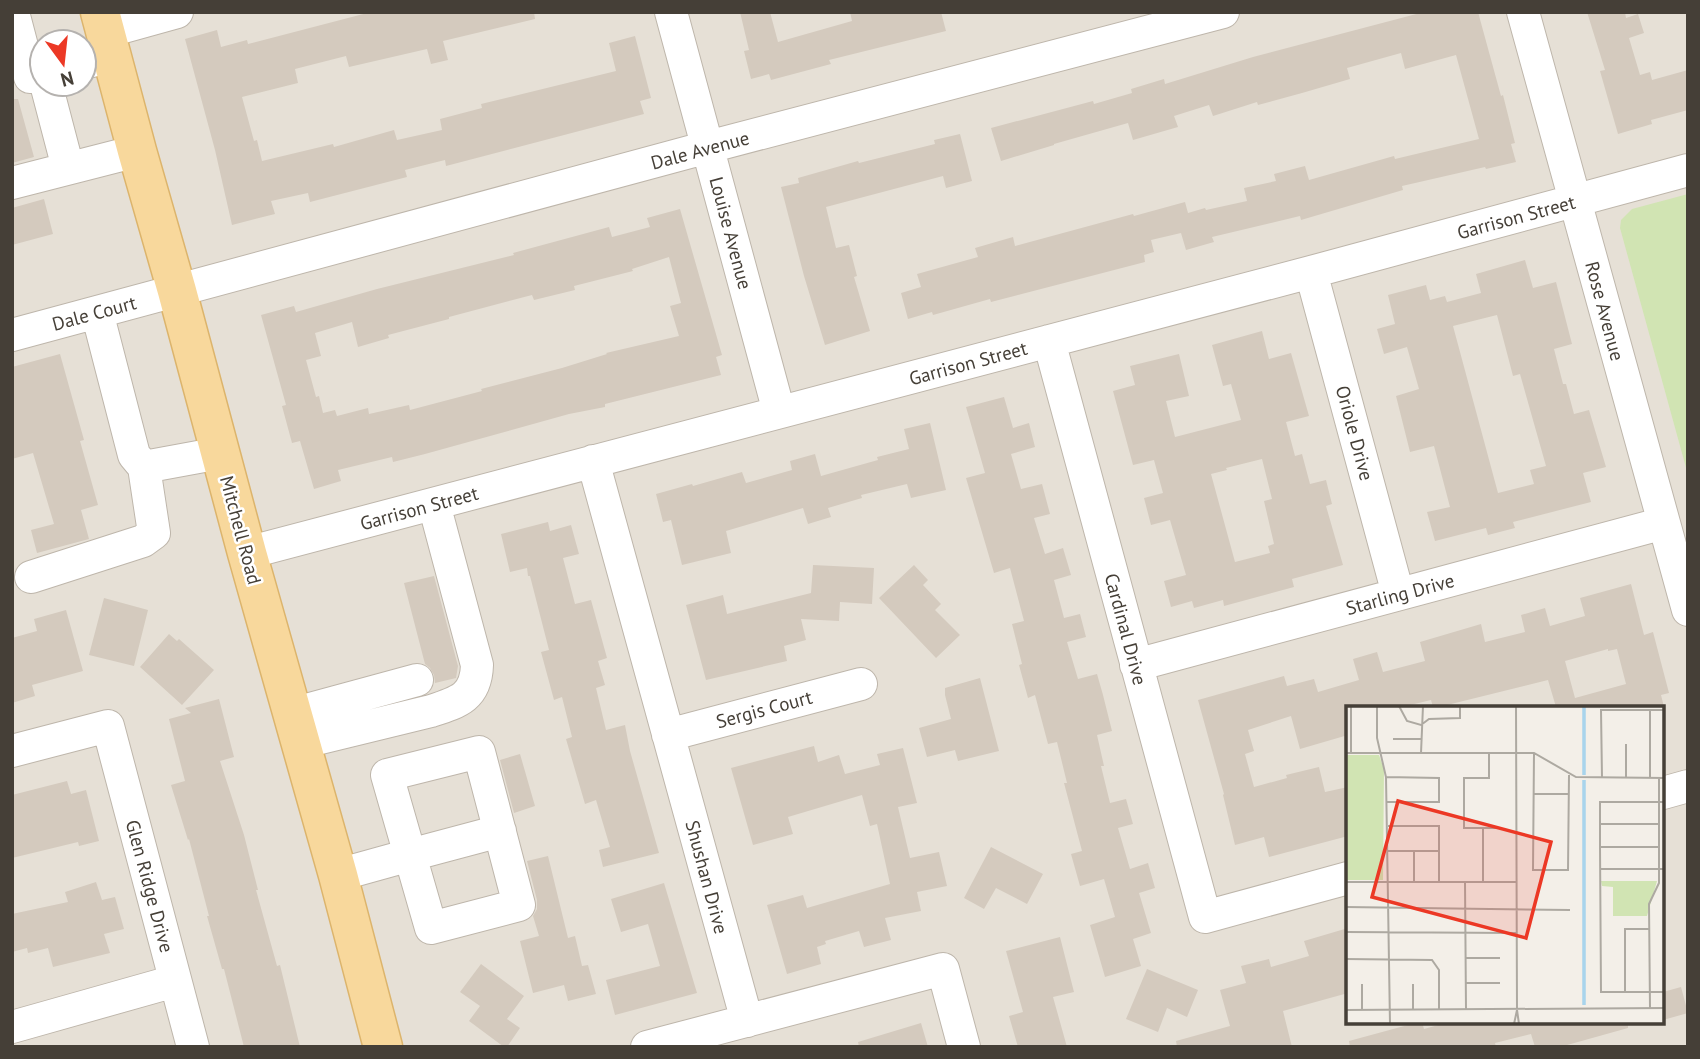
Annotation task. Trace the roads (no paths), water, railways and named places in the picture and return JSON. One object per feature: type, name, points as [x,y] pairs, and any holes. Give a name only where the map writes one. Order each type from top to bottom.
[{"type":"main road","name":"Mitchell Road","points":[[100,41],[137,151],[177,291],[383,1047]]},
{"type":"street","points":[[13,12],[28,62]]},
{"type":"street","points":[[100,41],[177,12]]},
{"type":"street","name":"Louise Avenue","points":[[671,12],[779,412]]},
{"type":"street","name":"Dale Avenue","points":[[177,291],[1223,12]]},
{"type":"street","name":"Rose Avenue","points":[[1524,12],[1688,610]]},
{"type":"street","points":[[40,98],[68,168]]},
{"type":"street","points":[[12,183],[137,151]]},
{"type":"street","name":"Garrison Street","points":[[247,553],[1688,170]]},
{"type":"street","name":"Oriole Drive","points":[[1311,272],[1398,594]]},
{"type":"street","name":"Dale Court","points":[[12,335],[177,291]]},
{"type":"street","points":[[31,576],[143,541],[154,533],[144,467],[134,455],[97,312]]},
{"type":"street","name":"Cardinal Drive","points":[[1049,341],[1205,917],[1346,879]]},
{"type":"street","points":[[144,467],[220,453]]},
{"type":"street","name":"Shushan Drive","points":[[593,461],[747,1021]]},
{"type":"street","points":[[296,728],[450,705],[469,693],[477,680],[477,666],[434,504]]},
{"type":"street","name":"Starling Drive","points":[[1136,665],[1664,523]]},
{"type":"street","points":[[296,728],[417,680]]},
{"type":"street","name":"Sergis Court","points":[[668,735],[860,684]]},
{"type":"street","name":"Glen Ridge Drive","points":[[12,751],[108,726],[193,1047]]},
{"type":"street","points":[[479,752],[519,905],[430,928],[410,855],[387,775],[479,752]]},
{"type":"street","points":[[1665,792],[1688,786]]},
{"type":"street","points":[[338,875],[500,831]]},
{"type":"street","points":[[647,1047],[943,969],[964,1047]]},
{"type":"street","points":[[12,1027],[176,981]]}]
